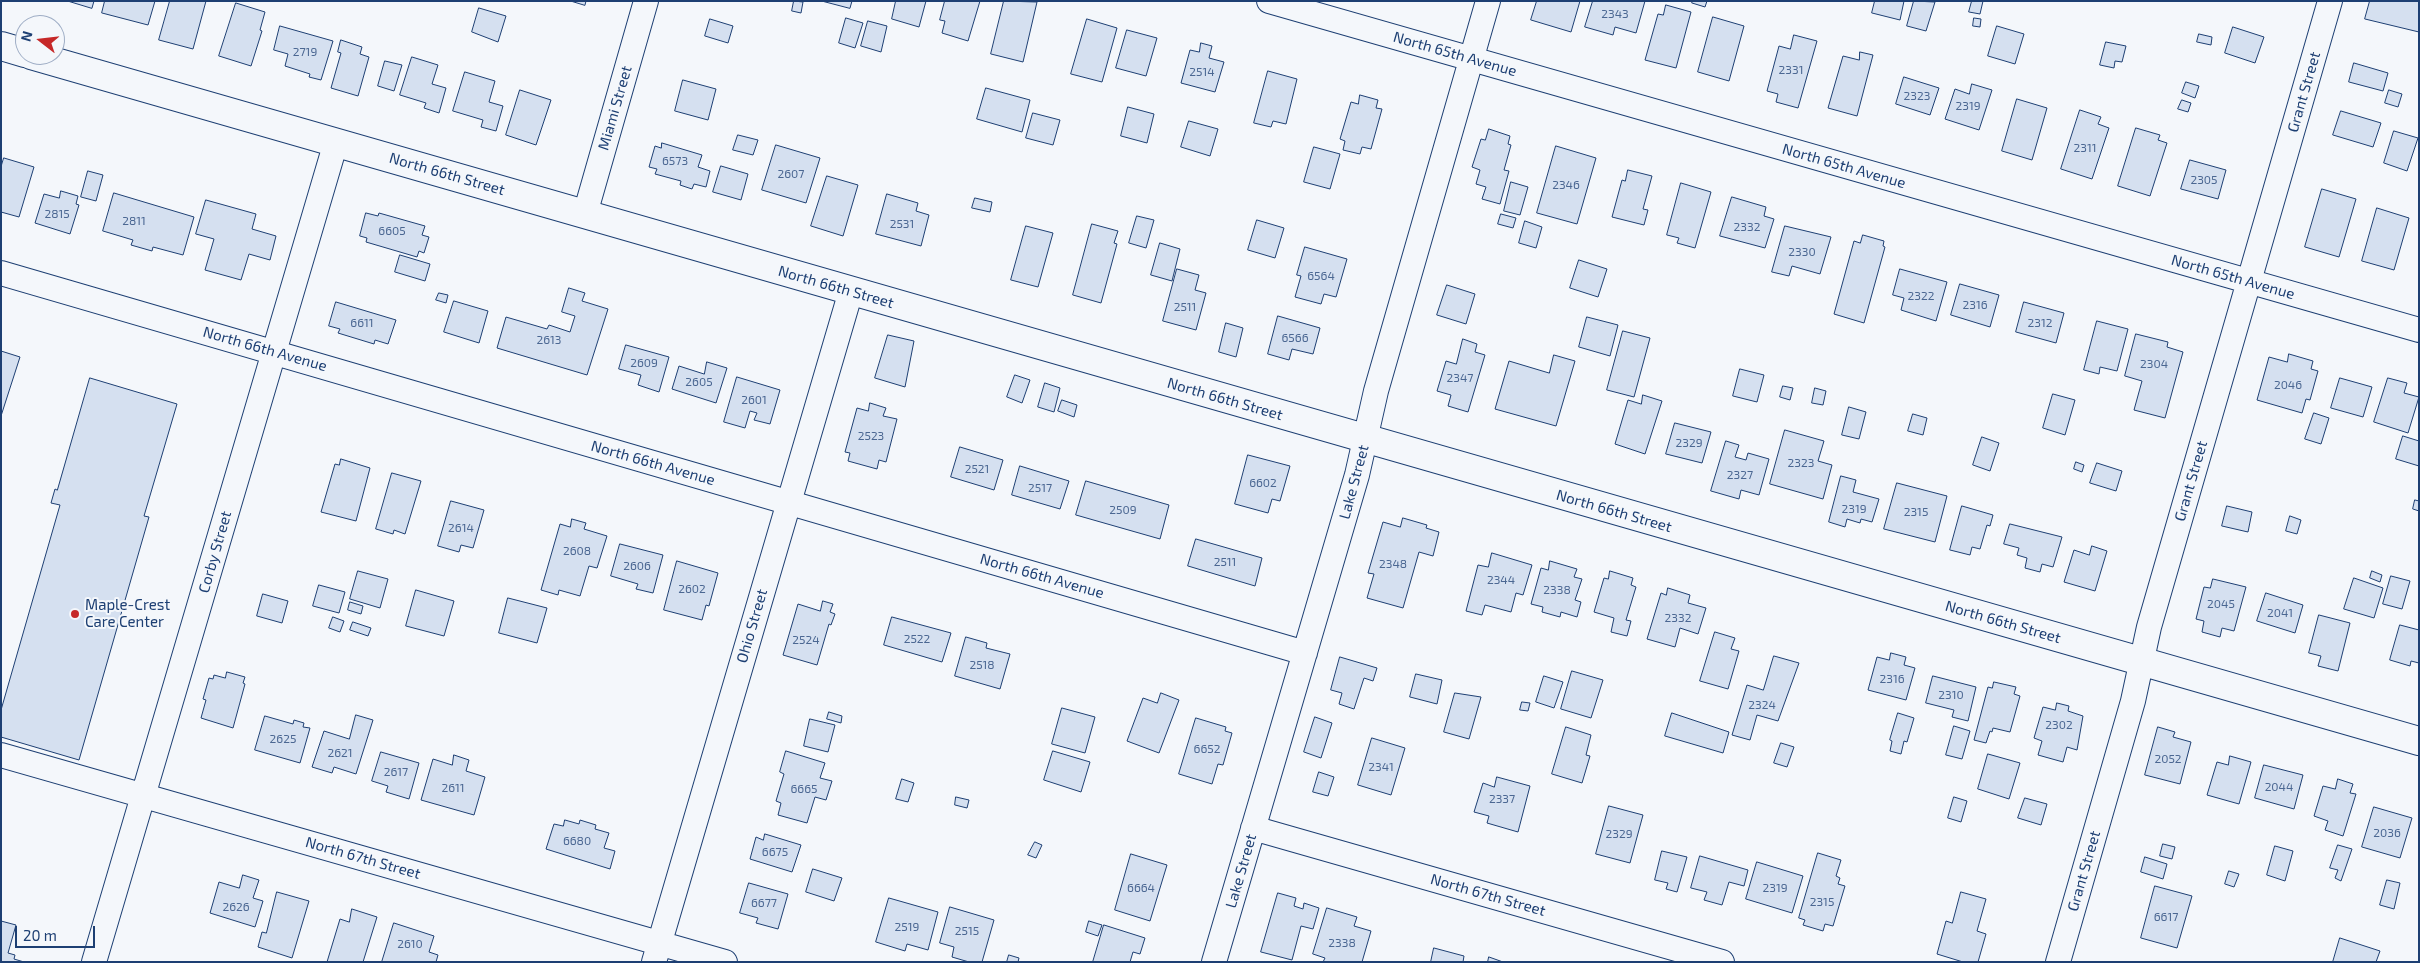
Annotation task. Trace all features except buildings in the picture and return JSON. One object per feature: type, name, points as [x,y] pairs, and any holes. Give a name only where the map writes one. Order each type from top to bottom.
[{"type":"street","name":"Miami Street","points":[[585,214],[646,1]]},
{"type":"street","name":"North 65th Avenue","points":[[1269,1],[2419,330]]},
{"type":"street","name":"Lake Street","points":[[1214,962],[1305,653],[1365,440],[1376,391],[1488,1]]},
{"type":"street","name":"Grant Street","points":[[2058,962],[2133,701],[2149,627],[2330,1]]},
{"type":"street","points":[[1,46],[15,50]]},
{"type":"street","name":"North 66th Street","points":[[65,65],[1365,440],[2419,741]]},
{"type":"street","name":"Corby Street","points":[[94,962],[336,142]]},
{"type":"street","name":"North 66th Avenue","points":[[1,273],[1305,653]]},
{"type":"street","name":"Ohio Street","points":[[657,952],[851,291]]},
{"type":"street","name":"North 67th Street","points":[[1,755],[144,795],[657,952],[725,962]]},
{"type":"street","name":"North 67th Street","points":[[1253,828],[1722,962]]},
{"type":"place","name":"Maple-Crest Care Center","points":[[75,614]]}]
